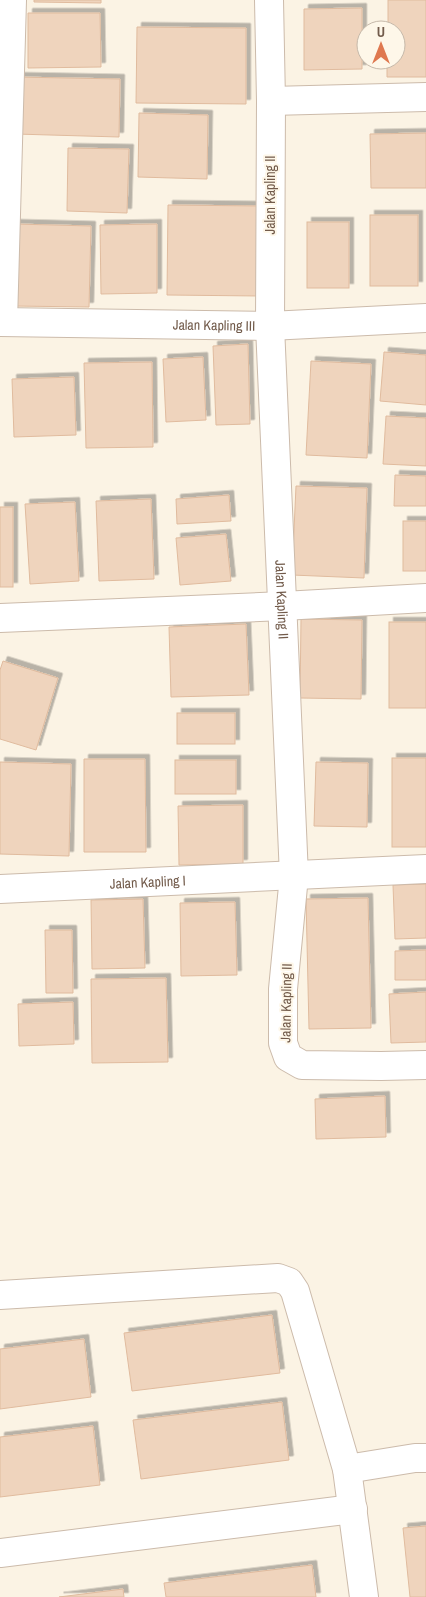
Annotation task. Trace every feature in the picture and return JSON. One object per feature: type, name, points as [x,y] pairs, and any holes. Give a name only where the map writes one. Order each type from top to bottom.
[{"type":"street","points":[[2,322],[12,0]]},
{"type":"street","name":"Jalan Kapling II","points":[[269,0],[271,101],[270,326],[294,876],[283,989],[283,1043],[288,1057],[302,1064],[426,1065]]},
{"type":"street","points":[[271,101],[426,97]]},
{"type":"street","name":"Jalan Kapling III","points":[[2,322],[270,326],[426,318]]},
{"type":"street","points":[[0,618],[426,598]]},
{"type":"street","name":"Jalan Kapling I","points":[[0,889],[426,869]]},
{"type":"street","points":[[0,1296],[278,1278],[289,1282],[295,1291],[348,1469],[364,1597]]},
{"type":"street","points":[[348,1469],[415,1458],[426,1458]]},
{"type":"street","points":[[0,1553],[353,1509]]},
{"type":"building","points":[[34,0],[101,0],[101,3],[34,2]]},
{"type":"building","points":[[388,0],[426,0],[426,77],[387,77],[387,70],[406,70],[406,20],[388,20]]},
{"type":"building","points":[[362,8],[362,20],[356,20],[356,69],[304,70],[304,9]]},
{"type":"building","points":[[28,13],[100,13],[101,67],[28,68]]},
{"type":"building","points":[[137,27],[246,28],[246,104],[136,103]]},
{"type":"building","points":[[16,77],[120,79],[119,137],[15,134]]},
{"type":"building","points":[[139,113],[208,115],[207,179],[138,177]]},
{"type":"building","points":[[426,133],[426,188],[371,188],[370,134]]},
{"type":"building","points":[[68,148],[129,149],[127,213],[67,211]]},
{"type":"building","points":[[168,205],[259,206],[258,296],[167,295]]},
{"type":"building","points":[[370,215],[418,215],[418,286],[370,286]]},
{"type":"building","points":[[307,222],[349,222],[349,288],[307,288]]},
{"type":"building","points":[[15,224],[91,226],[89,307],[13,306]]},
{"type":"building","points":[[157,224],[157,293],[101,294],[100,225]]},
{"type":"building","points":[[248,344],[250,424],[216,425],[213,346]]},
{"type":"building","points":[[384,352],[426,355],[426,405],[380,401]]},
{"type":"building","points":[[203,357],[206,420],[166,422],[163,359]]},
{"type":"building","points":[[311,361],[371,364],[367,458],[306,455]]},
{"type":"building","points":[[152,362],[153,447],[86,448],[84,363]]},
{"type":"building","points":[[74,377],[76,435],[14,437],[12,379]]},
{"type":"building","points":[[386,416],[426,418],[426,466],[383,464]]},
{"type":"building","points":[[395,475],[426,476],[426,506],[394,506]]},
{"type":"building","points":[[296,486],[367,488],[364,578],[292,575]]},
{"type":"building","points":[[229,495],[231,521],[177,524],[176,499]]},
{"type":"building","points":[[151,499],[154,579],[99,581],[96,501]]},
{"type":"building","points":[[75,502],[79,581],[30,584],[25,504]]},
{"type":"building","points":[[0,507],[13,507],[13,587],[0,587]]},
{"type":"building","points":[[403,521],[426,521],[426,571],[403,571]]},
{"type":"building","points":[[226,534],[231,581],[180,585],[176,538]]},
{"type":"building","points":[[301,619],[362,620],[361,699],[300,698]]},
{"type":"building","points":[[389,622],[426,622],[426,708],[389,708]]},
{"type":"building","points":[[246,624],[249,695],[171,697],[169,627]]},
{"type":"building","points":[[3,661],[58,678],[36,750],[0,739],[0,670]]},
{"type":"building","points":[[177,713],[235,713],[235,744],[177,744]]},
{"type":"building","points":[[392,758],[426,758],[426,847],[392,847]]},
{"type":"building","points":[[84,759],[145,759],[146,852],[84,852]]},
{"type":"building","points":[[175,760],[236,760],[236,794],[175,794]]},
{"type":"building","points":[[0,762],[71,764],[69,856],[0,854]]},
{"type":"building","points":[[316,762],[368,763],[367,827],[314,826]]},
{"type":"building","points":[[243,805],[243,864],[179,865],[178,806]]},
{"type":"building","points":[[426,884],[426,938],[395,939],[393,885]]},
{"type":"building","points":[[368,898],[371,1028],[309,1029],[306,899]]},
{"type":"building","points":[[143,899],[145,968],[92,969],[91,900]]},
{"type":"building","points":[[235,902],[237,975],[181,976],[180,903]]},
{"type":"building","points":[[45,930],[72,930],[73,993],[46,993]]},
{"type":"building","points":[[426,950],[426,980],[395,980],[395,951]]},
{"type":"building","points":[[166,978],[168,1062],[92,1063],[91,979]]},
{"type":"building","points":[[426,992],[426,1042],[391,1043],[389,994]]},
{"type":"building","points":[[73,1002],[74,1044],[19,1046],[18,1004]]},
{"type":"building","points":[[385,1096],[386,1137],[316,1139],[315,1099]]},
{"type":"building","points":[[272,1315],[280,1373],[132,1391],[124,1333]]},
{"type":"building","points":[[84,1339],[91,1397],[0,1409],[0,1349]]},
{"type":"building","points":[[282,1402],[289,1460],[141,1479],[133,1420]]},
{"type":"building","points":[[93,1426],[100,1485],[0,1497],[0,1437]]},
{"type":"building","points":[[426,1526],[426,1597],[410,1597],[403,1528]]},
{"type":"building","points":[[312,1565],[316,1597],[166,1597],[164,1583]]},
{"type":"building","points":[[123,1589],[124,1597],[59,1597]]}]
